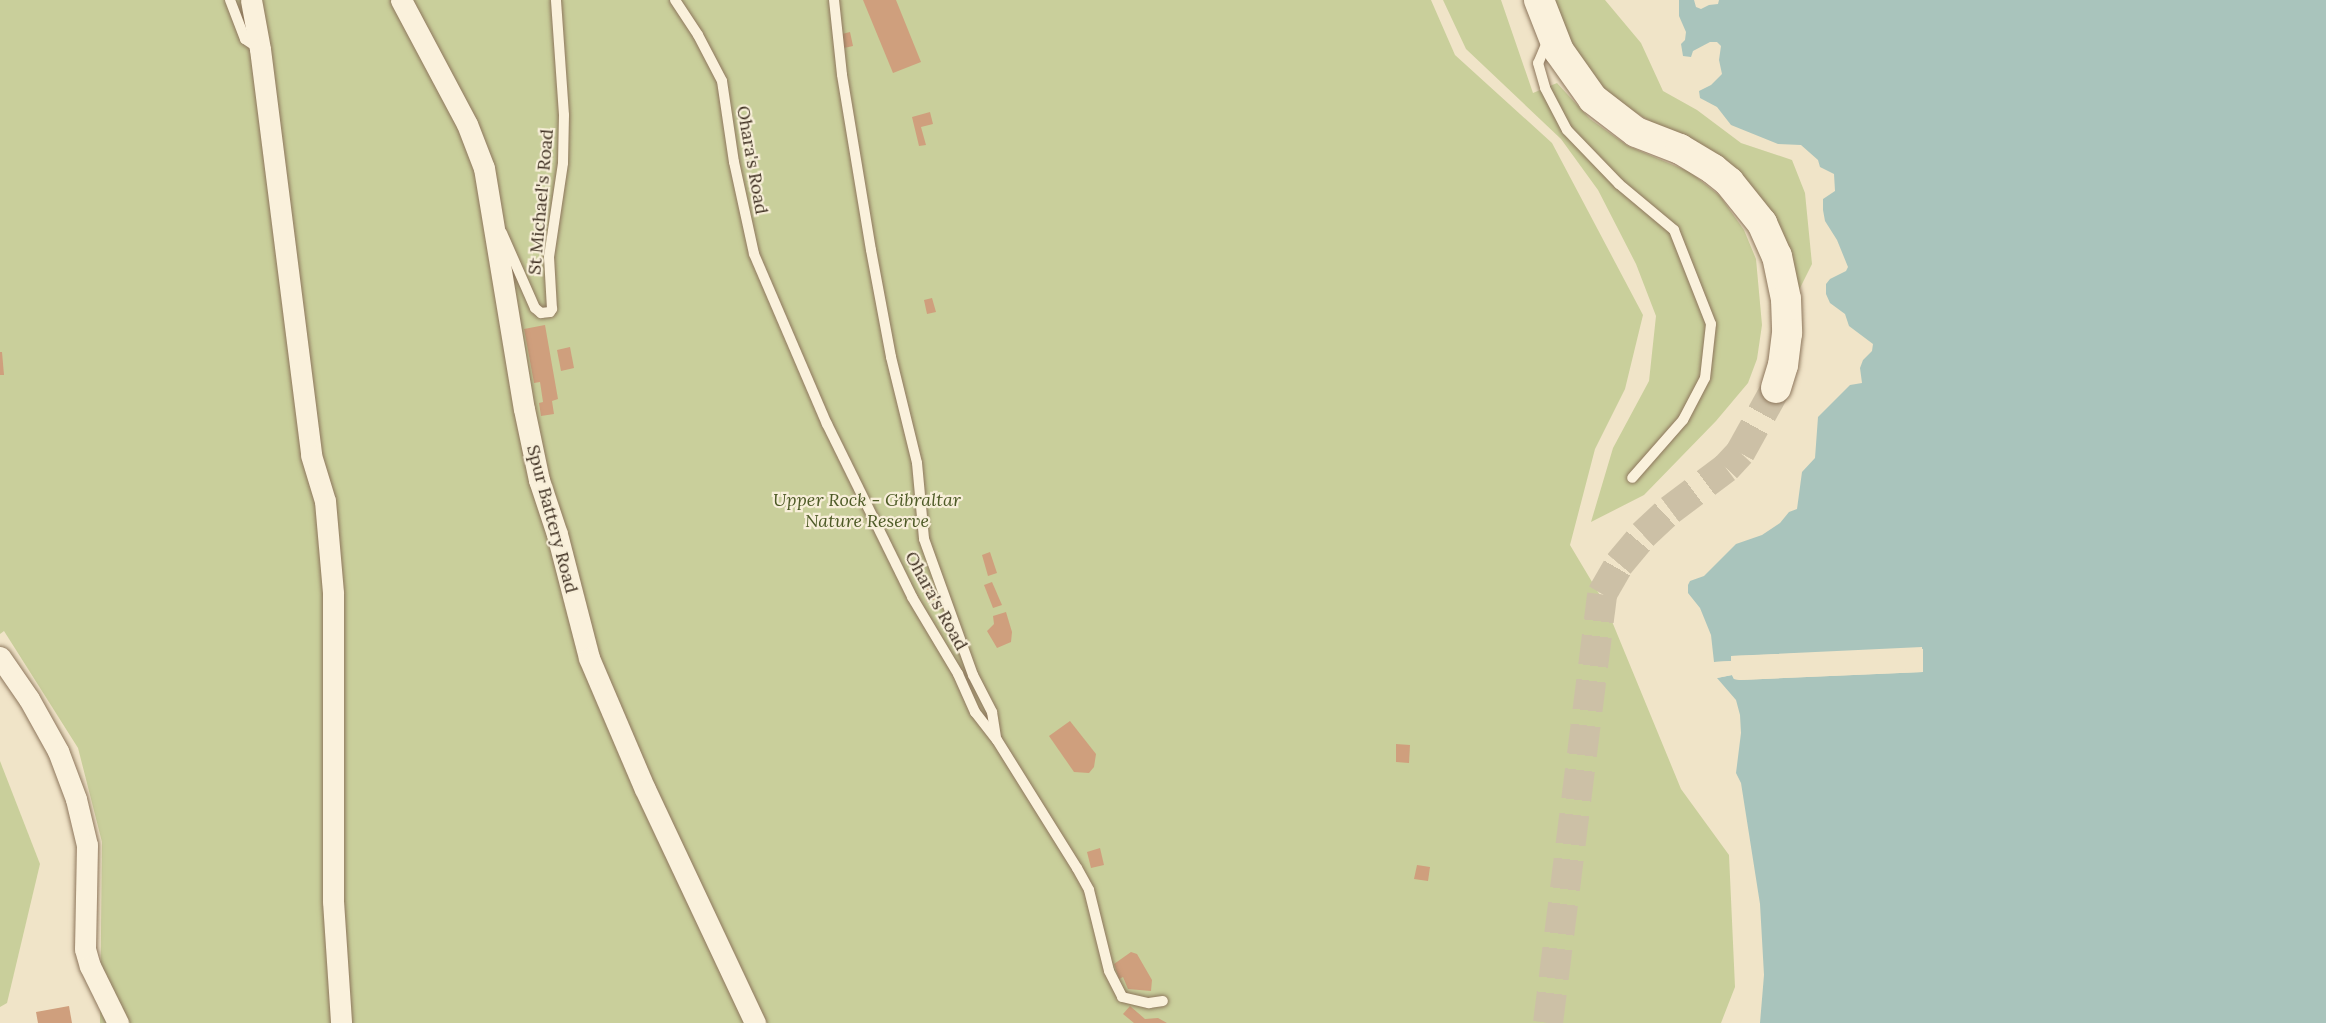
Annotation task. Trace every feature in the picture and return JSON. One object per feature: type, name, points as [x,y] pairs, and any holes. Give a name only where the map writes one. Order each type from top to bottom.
[{"type":"main road","points":[[1539,0],[1565,63],[1593,99],[1636,132],[1680,149],[1713,169],[1729,182],[1762,223],[1777,256],[1786,299],[1787,333],[1783,365],[1776,388]]},
{"type":"street","points":[[251,0],[260,49],[310,454],[325,501],[333,593],[333,901],[341,1023]]},
{"type":"street","name":"Spur Battery Road","points":[[401,0],[467,124],[484,168],[536,470],[557,534],[589,658],[645,789],[755,1023]]},
{"type":"street","points":[[0,657],[29,699],[58,751],[76,799],[87,845],[85,950],[90,966],[118,1023]]},
{"type":"lane","points":[[230,0],[245,39],[260,49]]},
{"type":"lane","name":"St Michael's Road","points":[[490,205],[535,308],[541,313],[550,312],[552,302],[549,257],[563,163],[564,114],[556,0]]},
{"type":"lane","name":"Ohara's Road","points":[[675,0],[698,35],[722,81],[742,207],[754,254],[799,353],[827,424],[912,597],[958,674],[975,712],[997,740],[1089,890],[1109,971],[1122,997],[1149,1003],[1163,1001]]},
{"type":"lane","points":[[834,0],[842,75],[875,271],[891,357],[917,463],[924,539],[973,675],[992,712],[997,740]]},
{"type":"lane","points":[[1551,32],[1538,63],[1545,88],[1567,130],[1619,184],[1674,230],[1711,324],[1705,378],[1700,388],[1683,420],[1632,478]]},
{"type":"green space","name":"Upper Rock - Gibraltar Nature Reserve","points":[[0,0],[1431,0],[1455,55],[1552,143],[1643,315],[1625,389],[1595,449],[1570,545],[1604,602],[1681,789],[1729,855],[1735,987],[1721,1023],[100,1023],[102,842],[78,748],[4,631],[0,634]]},
{"type":"green space","points":[[1443,0],[1501,0],[1533,93],[1557,83],[1590,119],[1628,146],[1690,172],[1720,196],[1744,230],[1756,259],[1762,325],[1757,359],[1748,383],[1716,421],[1644,495],[1591,522],[1613,448],[1649,381],[1656,316],[1636,264],[1598,190],[1561,139],[1466,49]]},
{"type":"green space","points":[[1549,0],[1605,0],[1641,43],[1663,91],[1697,110],[1741,143],[1792,160],[1805,193],[1812,264],[1795,298],[1785,247],[1653,123],[1599,91],[1567,45]]},
{"type":"green space","points":[[0,761],[40,864],[7,1003],[0,1007]]},
{"type":"water","points":[[1679,0],[1694,0],[1696,7],[1701,9],[1718,4],[1719,0],[2326,0],[2326,1023],[1760,1023],[1764,975],[1760,904],[1741,783],[1736,773],[1741,733],[1740,715],[1736,700],[1717,678],[1732,675],[1734,679],[1740,680],[1923,672],[1923,649],[1731,656],[1731,661],[1714,662],[1711,635],[1700,608],[1688,593],[1690,581],[1704,576],[1736,544],[1762,535],[1780,523],[1789,512],[1797,509],[1802,472],[1815,458],[1818,417],[1850,385],[1862,383],[1860,368],[1863,360],[1872,351],[1873,344],[1849,326],[1845,314],[1830,303],[1826,294],[1826,284],[1830,279],[1846,271],[1848,267],[1837,240],[1825,221],[1823,210],[1823,199],[1835,191],[1834,174],[1820,167],[1818,160],[1801,145],[1778,144],[1731,125],[1717,107],[1700,98],[1699,91],[1711,85],[1722,74],[1719,60],[1721,46],[1717,42],[1710,42],[1693,51],[1691,57],[1683,56],[1681,44],[1685,40],[1686,32],[1679,16]]},
{"type":"pier","points":[[1922,647],[1923,672],[1740,680],[1734,679],[1732,675],[1717,678],[1716,674],[1733,672],[1740,677],[1921,669],[1920,650],[1734,659],[1732,664],[1714,665],[1714,662],[1731,661],[1731,656]]},
{"type":"building","points":[[863,0],[896,0],[921,62],[893,73]]},
{"type":"building","points":[[850,32],[853,46],[844,48],[842,34]]},
{"type":"building","points":[[930,112],[933,124],[921,127],[926,145],[919,146],[912,117]]},
{"type":"building","points":[[932,298],[936,312],[927,314],[924,300]]},
{"type":"building","points":[[545,325],[558,399],[552,401],[554,414],[541,416],[539,403],[543,402],[540,382],[534,383],[524,329]]},
{"type":"building","points":[[570,347],[574,368],[561,371],[557,350]]},
{"type":"building","points":[[0,352],[2,352],[4,375],[0,375]]},
{"type":"building","points":[[990,552],[997,573],[988,576],[982,555]]},
{"type":"building","points":[[992,582],[1002,605],[993,608],[984,585]]},
{"type":"building","points":[[931,583],[936,599],[927,602],[922,586]]},
{"type":"building","points":[[1006,612],[1012,632],[1011,642],[997,648],[987,631],[994,624],[993,616]]},
{"type":"building","points":[[1070,721],[1096,754],[1094,767],[1089,773],[1074,772],[1049,736]]},
{"type":"building","points":[[1396,744],[1410,745],[1409,763],[1396,762]]},
{"type":"building","points":[[1100,848],[1104,865],[1091,868],[1087,852]]},
{"type":"building","points":[[1417,865],[1430,867],[1428,881],[1414,879]]},
{"type":"building","points":[[1131,952],[1137,954],[1152,980],[1151,991],[1128,989],[1123,977],[1119,979],[1114,964]]},
{"type":"building","points":[[69,1006],[72,1023],[38,1023],[36,1012]]},
{"type":"building","points":[[1130,1006],[1145,1019],[1158,1018],[1167,1023],[1134,1023],[1123,1014]]},
{"type":"tunnel","points":[[1548,1023],[1602,594],[1619,564],[1643,535],[1670,510],[1726,468],[1740,453],[1776,388]]}]
